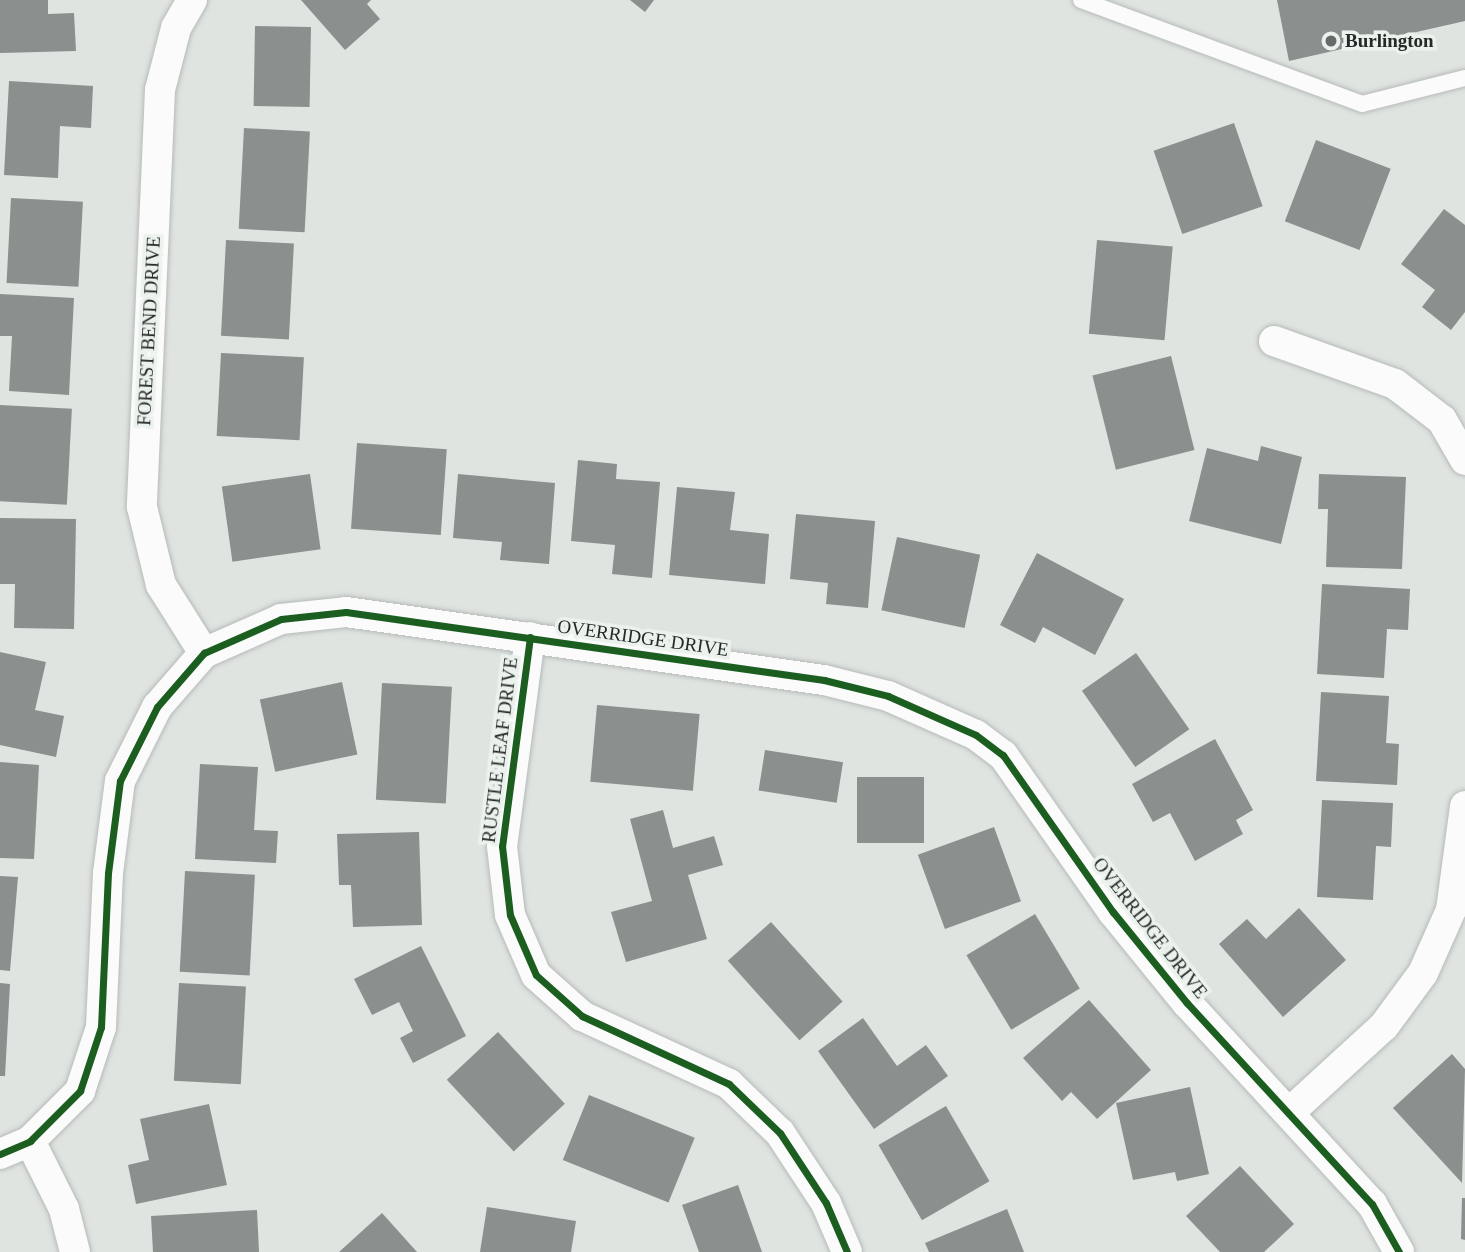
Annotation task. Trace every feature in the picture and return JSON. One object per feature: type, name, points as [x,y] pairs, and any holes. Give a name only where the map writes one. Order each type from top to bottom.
[{"type":"street","name":"FOREST BEND DRIVE","points":[[192,0],[176,28],[160,90],[142,507],[161,585],[204,653]]},
{"type":"street","points":[[1274,341],[1395,384],[1442,420],[1465,460]]},
{"type":"street","name":"OVERRIDGE DRIVE","points":[[0,1154],[30,1141],[80,1091],[101,1027],[108,873],[120,781],[157,707],[204,653],[281,619],[346,612],[824,680],[888,696],[976,735],[1003,755],[1113,912],[1187,1003],[1290,1112],[1372,1205],[1399,1252]]},
{"type":"street","name":"RUSTLE LEAF DRIVE","points":[[530,638],[502,846],[510,915],[537,975],[582,1016],[729,1084],[780,1133],[826,1203],[847,1252]]},
{"type":"street","points":[[1290,1112],[1384,1026],[1423,973],[1451,910],[1465,806]]},
{"type":"street","points":[[30,1141],[64,1209],[75,1252]]},
{"type":"lane","points":[[1081,0],[1362,104],[1465,78]]},
{"type":"building","points":[[0,0],[48,0],[48,14],[74,13],[76,51],[0,53]]},
{"type":"building","points":[[301,0],[371,0],[367,4],[380,19],[345,50]]},
{"type":"building","points":[[630,0],[654,0],[645,12]]},
{"type":"building","name":"Burlington","points":[[1277,0],[1465,0],[1465,21],[1289,61]]},
{"type":"building","points":[[255,26],[311,27],[310,107],[254,106]]},
{"type":"building","points":[[9,81],[93,86],[91,128],[60,126],[58,178],[4,175]]},
{"type":"building","points":[[1234,123],[1263,206],[1182,234],[1154,151]]},
{"type":"building","points":[[244,128],[310,131],[305,232],[239,229]]},
{"type":"building","points":[[1316,140],[1391,169],[1360,250],[1285,221]]},
{"type":"building","points":[[11,198],[83,202],[78,287],[7,283]]},
{"type":"building","points":[[1444,209],[1465,225],[1465,312],[1451,330],[1422,307],[1435,290],[1401,264]]},
{"type":"building","points":[[226,240],[294,244],[289,339],[221,336]]},
{"type":"building","points":[[1097,240],[1173,247],[1165,340],[1089,334]]},
{"type":"building","points":[[0,294],[74,298],[69,395],[9,391],[12,336],[0,336]]},
{"type":"building","points":[[221,353],[304,357],[300,440],[217,436]]},
{"type":"building","points":[[1171,356],[1194,450],[1116,470],[1092,376]]},
{"type":"building","points":[[0,405],[72,409],[67,505],[0,501]]},
{"type":"building","points":[[357,443],[447,449],[441,535],[351,529]]},
{"type":"building","points":[[1261,446],[1302,457],[1281,544],[1189,521],[1207,448],[1258,461]]},
{"type":"building","points":[[578,460],[617,464],[616,479],[660,482],[652,578],[612,574],[615,545],[571,541]]},
{"type":"building","points":[[310,474],[321,549],[232,562],[222,486]]},
{"type":"building","points":[[458,474],[555,483],[549,564],[500,560],[502,542],[453,538]]},
{"type":"building","points":[[1319,474],[1406,477],[1402,569],[1326,567],[1328,509],[1318,509]]},
{"type":"building","points":[[677,487],[735,492],[730,530],[769,534],[765,584],[669,575]]},
{"type":"building","points":[[796,514],[875,521],[868,608],[826,604],[828,583],[790,579]]},
{"type":"building","points":[[0,518],[76,519],[74,629],[14,628],[15,584],[0,584]]},
{"type":"building","points":[[897,537],[980,555],[965,628],[881,610]]},
{"type":"building","points":[[1037,553],[1124,599],[1095,655],[1043,627],[1035,643],[1000,625]]},
{"type":"building","points":[[1322,584],[1410,589],[1408,630],[1387,629],[1384,678],[1317,674]]},
{"type":"building","points":[[0,652],[46,662],[35,710],[64,716],[56,757],[0,745]]},
{"type":"building","points":[[1136,653],[1189,729],[1135,767],[1082,691]]},
{"type":"building","points":[[342,682],[357,754],[275,772],[260,699]]},
{"type":"building","points":[[382,683],[452,687],[446,804],[376,800]]},
{"type":"building","points":[[1321,692],[1389,696],[1386,743],[1399,744],[1397,785],[1316,781]]},
{"type":"building","points":[[597,705],[700,714],[693,791],[590,782]]},
{"type":"building","points":[[1215,739],[1253,810],[1236,820],[1243,834],[1195,861],[1170,813],[1153,822],[1132,784]]},
{"type":"building","points":[[765,750],[843,762],[837,803],[759,790]]},
{"type":"building","points":[[0,762],[39,765],[34,859],[0,858]]},
{"type":"building","points":[[200,764],[258,767],[254,830],[278,831],[276,863],[195,859]]},
{"type":"building","points":[[857,777],[924,777],[924,843],[857,843]]},
{"type":"building","points":[[1322,800],[1393,803],[1391,847],[1376,846],[1373,900],[1317,897]]},
{"type":"building","points":[[663,810],[673,848],[714,836],[723,865],[688,875],[707,939],[626,962],[611,912],[652,901],[630,819]]},
{"type":"building","points":[[994,827],[1021,901],[945,929],[918,855]]},
{"type":"building","points":[[419,832],[422,925],[353,927],[351,885],[339,885],[337,834]]},
{"type":"building","points":[[185,871],[255,875],[250,976],[180,972]]},
{"type":"building","points":[[0,876],[18,877],[10,971],[0,970]]},
{"type":"building","points":[[1299,908],[1346,960],[1283,1017],[1219,944],[1247,919],[1266,939]]},
{"type":"building","points":[[1035,914],[1080,989],[1011,1030],[966,955]]},
{"type":"building","points":[[771,922],[843,1002],[799,1040],[728,961]]},
{"type":"building","points":[[421,946],[466,1036],[413,1063],[400,1038],[413,1031],[399,1002],[372,1015],[354,979]]},
{"type":"building","points":[[0,983],[10,984],[5,1076],[0,1076]]},
{"type":"building","points":[[179,983],[246,987],[241,1084],[174,1081]]},
{"type":"building","points":[[1089,1000],[1151,1070],[1097,1119],[1071,1092],[1062,1101],[1023,1058]]},
{"type":"building","points":[[863,1018],[897,1066],[926,1045],[948,1076],[874,1129],[818,1051]]},
{"type":"building","points":[[498,1032],[565,1104],[514,1151],[447,1080]]},
{"type":"building","points":[[1452,1054],[1465,1069],[1462,1183],[1393,1108]]},
{"type":"building","points":[[1190,1087],[1209,1174],[1177,1181],[1175,1172],[1133,1180],[1116,1103]]},
{"type":"building","points":[[589,1095],[695,1138],[668,1203],[563,1160]]},
{"type":"building","points":[[209,1104],[227,1185],[136,1204],[128,1165],[149,1160],[140,1119]]},
{"type":"building","points":[[946,1106],[989,1181],[922,1220],[878,1145]]},
{"type":"building","points":[[1240,1166],[1294,1224],[1264,1252],[1220,1252],[1186,1216]]},
{"type":"building","points":[[738,1185],[762,1252],[699,1252],[682,1205]]},
{"type":"building","points":[[1462,1198],[1465,1198],[1465,1240],[1461,1239]]},
{"type":"building","points":[[487,1207],[576,1221],[571,1252],[480,1252]]},
{"type":"building","points":[[1007,1209],[1024,1252],[929,1252],[925,1243]]},
{"type":"building","points":[[257,1210],[259,1252],[153,1252],[151,1216]]},
{"type":"building","points":[[382,1213],[417,1252],[339,1252]]},
{"type":"cycle path","points":[[0,1154],[30,1141],[80,1091],[101,1027],[108,873],[120,781],[157,707],[204,653],[281,619],[346,612],[824,680],[888,696],[976,735],[1003,755],[1113,912],[1187,1003],[1372,1204],[1399,1252]]},
{"type":"cycle path","points":[[530,637],[502,846],[510,915],[536,975],[582,1016],[729,1084],[780,1133],[826,1203],[847,1252]]},
{"type":"place","name":"Burlington","points":[[1331,41]]}]
